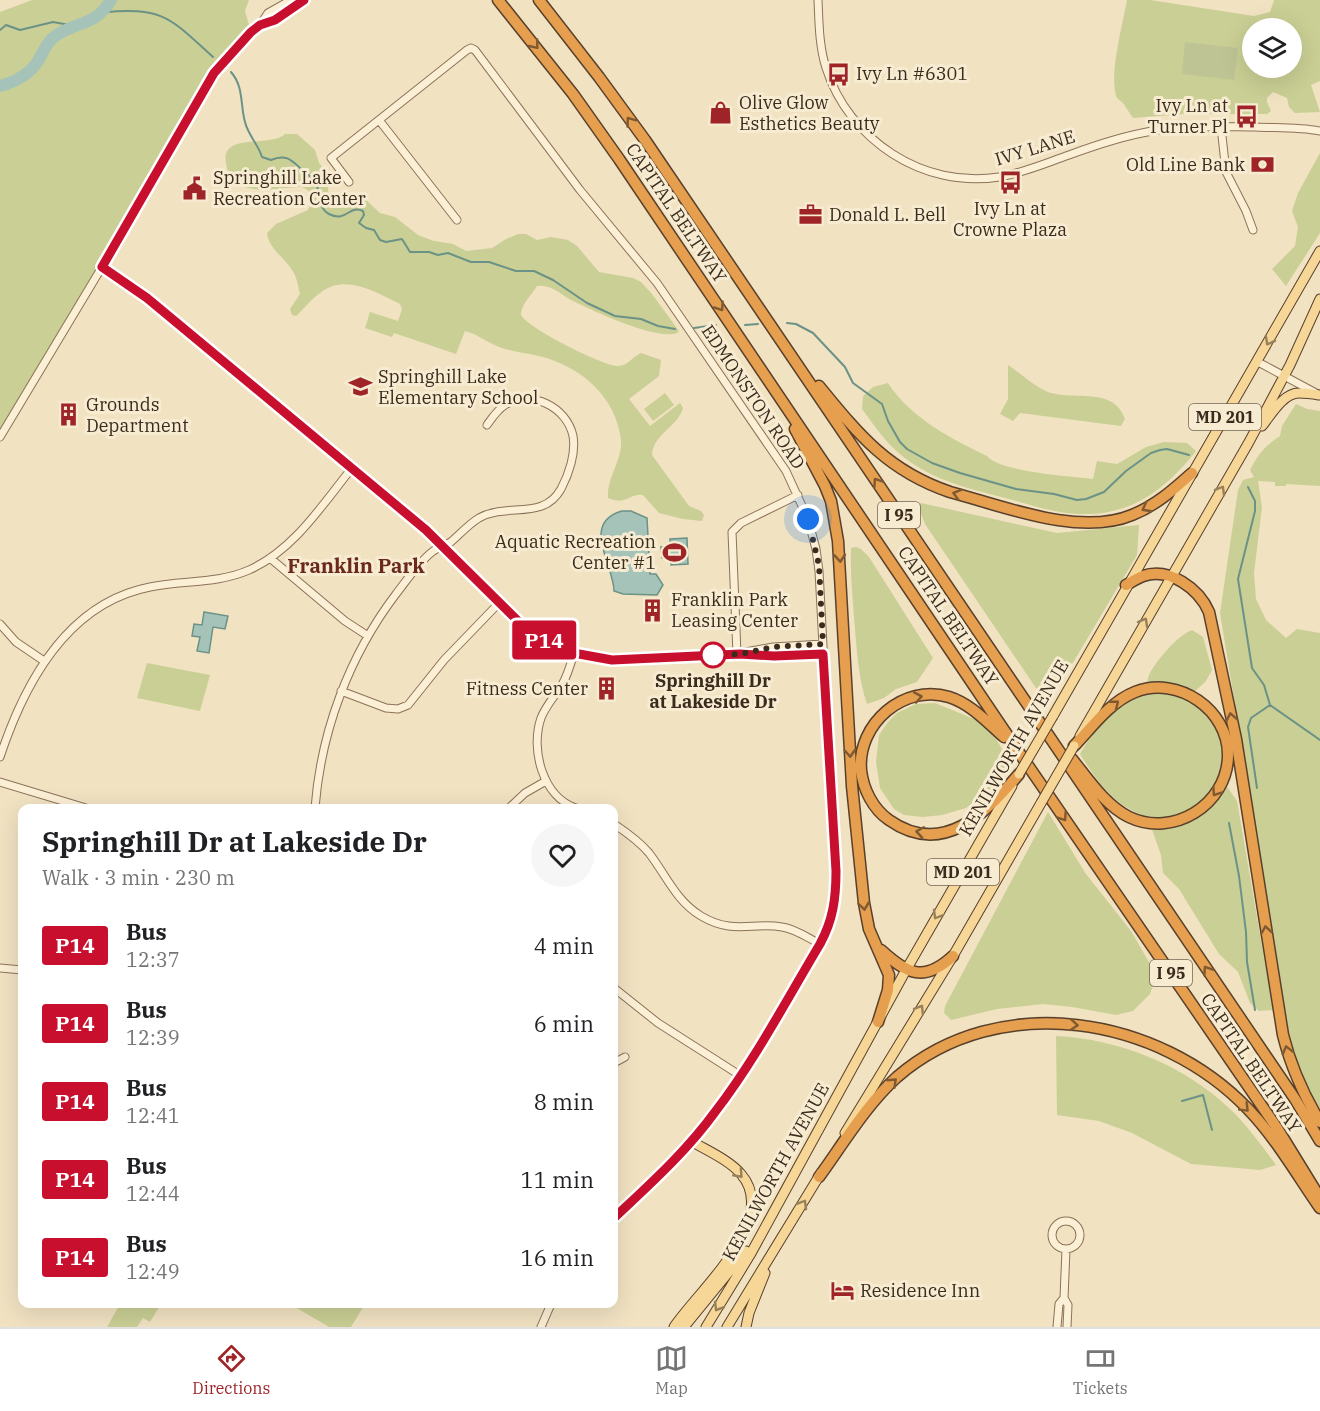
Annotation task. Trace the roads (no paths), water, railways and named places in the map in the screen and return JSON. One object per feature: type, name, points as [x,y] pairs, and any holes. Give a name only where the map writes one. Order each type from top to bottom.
[{"type":"highway","name":"CAPITAL BELTWAY","points":[[498,0],[573,94],[763,370],[1018,751],[1277,1128],[1320,1198]]},
{"type":"highway","name":"CAPITAL BELTWAY","points":[[539,0],[645,140],[1295,1099],[1320,1141]]},
{"type":"highway","points":[[770,325],[866,442],[893,464],[936,487],[1047,518],[1092,523],[1119,519],[1145,509],[1168,494],[1192,473]]},
{"type":"highway","points":[[763,370],[818,472],[831,501],[834,518],[840,561],[856,830],[866,918],[889,975],[888,990],[878,1022]]},
{"type":"highway","points":[[1126,585],[1151,574],[1170,576],[1189,586],[1200,597],[1213,622],[1236,739],[1288,1057],[1296,1078],[1320,1122]]},
{"type":"highway","points":[[1028,704],[1098,791],[1117,809],[1141,822],[1170,823],[1196,813],[1208,804],[1217,792],[1226,769],[1227,744],[1218,720],[1195,698],[1182,691],[1167,688],[1148,688],[1121,699],[1107,710],[1074,746]]},
{"type":"highway","points":[[1018,751],[965,704],[948,697],[922,695],[897,703],[876,722],[864,745],[861,770],[868,796],[885,817],[909,830],[935,834],[956,828],[980,816],[1019,774]]},
{"type":"highway","points":[[876,946],[906,970],[916,973],[934,970],[953,956]]},
{"type":"highway","points":[[819,1178],[883,1091],[897,1077],[929,1055],[967,1038],[1005,1027],[1024,1024],[1071,1024],[1138,1038],[1183,1059],[1207,1074],[1225,1088],[1255,1118],[1320,1208]]},
{"type":"main road","name":"KENILWORTH AVENUE","points":[[706,1327],[769,1220],[906,970],[1320,251]]},
{"type":"main road","name":"KENILWORTH AVENUE","points":[[727,1327],[953,956],[1249,442],[1320,299]]},
{"type":"main road","points":[[1249,442],[1288,396],[1298,393],[1320,395]]},
{"type":"main road","points":[[674,1327],[723,1266],[746,1230],[752,1211],[751,1192],[743,1176],[692,1141]]},
{"type":"main road","points":[[684,1327],[730,1272],[769,1220]]},
{"type":"main road","points":[[746,1327],[749,1313],[773,1254]]},
{"type":"street","points":[[260,25],[275,20],[304,0]]},
{"type":"street","name":"IVY LANE","points":[[818,0],[820,43],[825,66],[847,111],[864,132],[885,150],[905,162],[930,171],[967,178],[998,177],[1132,135],[1178,128],[1320,129]]},
{"type":"street","points":[[0,437],[102,267],[207,82],[234,49],[260,25],[268,13],[287,1]]},
{"type":"street","name":"EDMONSTON ROAD","points":[[349,182],[331,158],[467,50],[471,48],[475,50],[580,190],[657,283],[786,471],[808,519],[816,549],[836,896],[830,923],[820,944],[741,1076],[692,1141],[618,1214]]},
{"type":"street","points":[[379,120],[457,220]]},
{"type":"street","points":[[1221,127],[1226,172],[1253,230]]},
{"type":"street","points":[[102,267],[147,298],[426,530],[499,603],[535,634],[574,653],[619,660],[738,654],[774,656],[823,654]]},
{"type":"street","points":[[1258,362],[1320,395]]},
{"type":"street","points":[[316,804],[322,759],[341,691],[368,636],[387,605],[432,552],[450,542],[471,524],[486,515],[505,509],[535,509],[547,504],[558,494],[567,476],[574,450],[573,434],[564,417],[550,405],[532,399],[515,401],[502,407],[487,425]]},
{"type":"street","points":[[0,757],[17,714],[44,661],[72,627],[100,606],[150,586],[222,578],[249,570],[270,558],[300,531],[352,468]]},
{"type":"street","points":[[738,654],[732,532],[741,523],[798,495]]},
{"type":"street","points":[[270,558],[345,621],[368,636]]},
{"type":"street","points":[[341,691],[386,708],[398,709],[408,705],[444,660],[499,603]]},
{"type":"street","points":[[0,624],[22,647],[44,661]]},
{"type":"street","points":[[738,654],[773,647],[823,644]]},
{"type":"street","points":[[569,804],[558,798],[546,781],[538,745],[539,725],[566,677],[574,653]]},
{"type":"street","points":[[513,804],[525,793],[546,781]]},
{"type":"street","points":[[0,782],[73,804]]},
{"type":"street","points":[[618,827],[642,846],[675,894],[702,917],[715,923],[739,928],[783,927],[820,944]]},
{"type":"street","points":[[0,968],[18,970]]},
{"type":"street","points":[[618,991],[658,1023],[741,1076]]},
{"type":"street","points":[[618,1061],[625,1057]]},
{"type":"street","points":[[1065,1221],[1076,1225],[1080,1236],[1075,1246],[1066,1249],[1055,1244],[1051,1236],[1054,1227],[1065,1221]]},
{"type":"street","points":[[1066,1249],[1064,1298],[1068,1305],[1067,1327]]},
{"type":"street","points":[[1057,1327],[1059,1304],[1064,1298]]},
{"type":"street","points":[[541,1327],[549,1308]]},
{"type":"water","points":[[622,511],[631,511],[647,518],[650,574],[656,574],[663,585],[657,595],[623,594],[614,591],[601,535],[603,525],[610,517]]},
{"type":"water","name":"Aquatic Recreation Center #1","points":[[687,538],[688,564],[671,565],[671,557],[662,558],[661,547],[670,546],[670,539]]},
{"type":"water","points":[[204,612],[228,616],[225,629],[213,627],[209,653],[197,651],[200,637],[192,636],[194,624],[202,625]]},
{"type":"waterway","points":[[0,86],[26,74],[38,61],[51,39],[70,28],[92,20],[105,9],[111,0]]},
{"type":"waterway","points":[[104,12],[140,11],[165,18],[213,57]]},
{"type":"waterway","points":[[0,30],[6,25],[20,30],[53,22],[75,26]]},
{"type":"waterway","points":[[231,72],[240,90],[246,127],[262,157],[271,160],[287,158],[312,177],[318,189],[322,207],[329,214],[340,216],[358,209],[363,211],[364,215],[359,223],[374,230],[380,240],[386,242],[402,239],[410,252],[429,252],[438,255],[448,253],[471,262],[489,262],[516,271],[534,271],[553,280],[587,303],[615,316],[641,319],[658,326],[675,329]]},
{"type":"waterway","points":[[787,323],[796,324],[813,333],[845,367],[853,383],[882,404],[888,421],[900,442],[907,449],[932,463],[960,473],[1016,489],[1054,494],[1077,500],[1104,492],[1126,471],[1151,453],[1167,449],[1189,455]]},
{"type":"waterway","points":[[745,325],[758,324]]},
{"type":"waterway","points":[[694,328],[716,325]]},
{"type":"waterway","points":[[1248,487],[1255,501],[1255,511],[1238,579],[1252,668],[1264,685],[1270,705],[1320,740]]},
{"type":"waterway","points":[[1257,788],[1248,727],[1251,718],[1270,705]]},
{"type":"waterway","points":[[1229,823],[1239,876],[1247,962],[1255,1010]]},
{"type":"waterway","points":[[1182,1101],[1203,1095],[1212,1130]]},
{"type":"place","name":"Ivy Ln #6301","points":[[838,74]]},
{"type":"place","name":"Olive Glow Esthetics Beauty","points":[[721,113]]},
{"type":"place","name":"Ivy Ln at Turner Pl","points":[[1246,116]]},
{"type":"place","name":"Old Line Bank","points":[[1263,165]]},
{"type":"place","name":"Ivy Ln at Crowne Plaza","points":[[1010,183]]},
{"type":"place","name":"Springhill Lake Recreation Center","points":[[195,188]]},
{"type":"place","name":"Donald L. Bell","points":[[811,215]]},
{"type":"place","name":"Springhill Lake Elementary School","points":[[360,387]]},
{"type":"place","name":"Grounds Department","points":[[68,415]]},
{"type":"place","name":"Aquatic Recreation Center #1","points":[[674,552]]},
{"type":"place","name":"Franklin Park Leasing Center","points":[[653,610]]},
{"type":"place","name":"Springhill Dr at Lakeside Dr","points":[[713,655]]},
{"type":"place","name":"Fitness Center","points":[[606,689]]},
{"type":"place","name":"Residence Inn","points":[[842,1291]]},
{"type":"district","name":"Franklin Park","points":[[356,566]]}]
